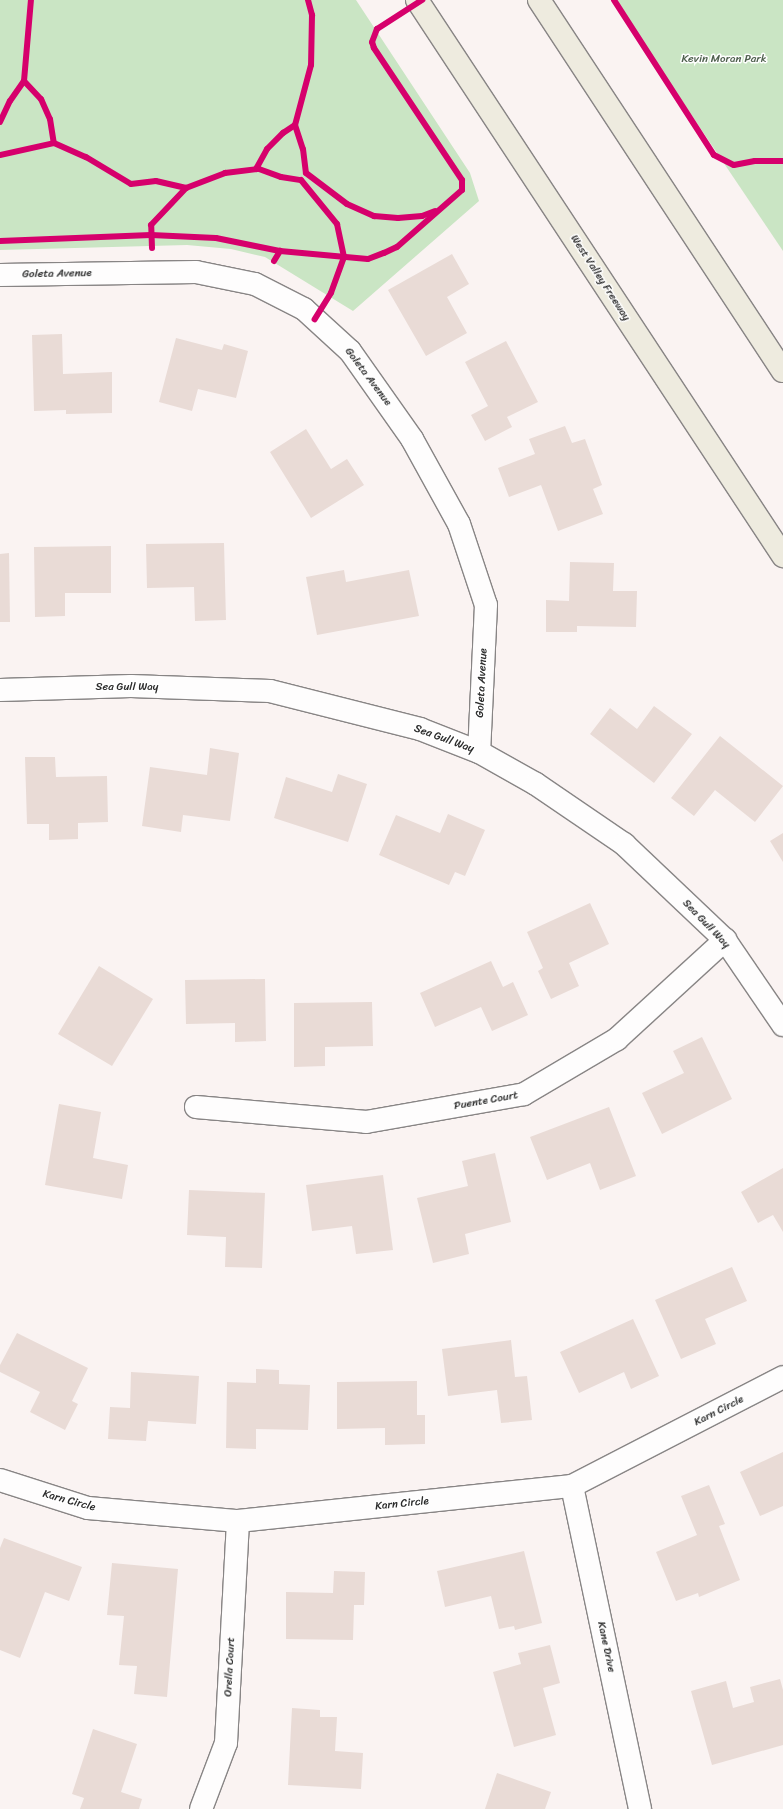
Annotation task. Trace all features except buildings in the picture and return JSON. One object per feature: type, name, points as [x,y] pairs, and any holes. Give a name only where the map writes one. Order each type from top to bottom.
[{"type":"highway","name":"West Valley Freeway","points":[[417,0],[783,556]]},
{"type":"highway","points":[[539,0],[783,371]]},
{"type":"street","name":"Goleta Avenue","points":[[0,276],[196,272],[255,284],[304,309],[350,351],[412,439],[459,524],[486,605],[479,752]]},
{"type":"street","name":"Sea Gull Way","points":[[0,690],[131,686],[270,691],[420,729],[479,752],[536,784],[624,844],[724,940],[783,1025]]},
{"type":"street","name":"Puente Court","points":[[196,1108],[366,1122],[524,1094],[616,1039],[724,940]]},
{"type":"street","name":"Karn Circle","points":[[0,1480],[88,1508],[238,1521],[572,1486],[783,1377]]},
{"type":"street","name":"Kane Drive","points":[[572,1486],[642,1809]]},
{"type":"street","name":"Orella Court","points":[[201,1809],[226,1743],[238,1521]]},
{"type":"green space","points":[[0,0],[356,0],[470,173],[479,201],[353,311],[265,257],[231,249],[187,245],[0,250]]},
{"type":"green space","name":"Kevin Moran Park","points":[[614,0],[783,0],[783,251]]},
{"type":"cycle path","points":[[0,122],[10,101],[24,81],[31,0]]},
{"type":"cycle path","points":[[308,0],[312,15],[311,65],[295,125],[303,149],[306,173],[347,204],[374,216],[398,218],[422,216],[435,211]]},
{"type":"cycle path","points":[[274,261],[280,251],[368,259],[384,253],[397,247],[462,190],[462,180],[374,48],[372,42],[377,29],[422,0]]},
{"type":"cycle path","points":[[614,0],[714,155],[734,165],[755,161],[783,161]]},
{"type":"cycle path","points":[[24,81],[41,99],[50,119],[54,143]]},
{"type":"cycle path","points":[[256,169],[267,149],[283,133],[295,125]]},
{"type":"cycle path","points":[[0,155],[54,143],[86,157],[131,184],[156,181],[186,188]]},
{"type":"cycle path","points":[[152,248],[151,225],[186,188],[225,173],[259,169],[281,177],[301,180],[337,224],[344,257],[331,293],[315,319]]},
{"type":"cycle path","points":[[0,241],[151,235],[216,238],[280,251]]}]
